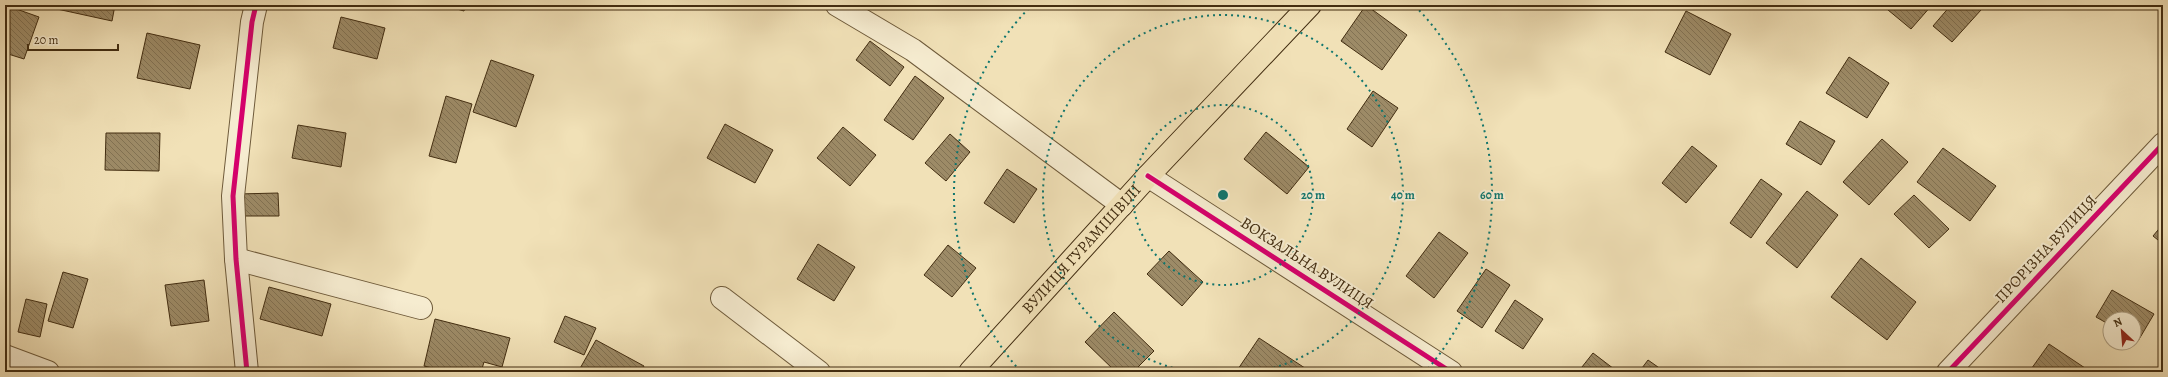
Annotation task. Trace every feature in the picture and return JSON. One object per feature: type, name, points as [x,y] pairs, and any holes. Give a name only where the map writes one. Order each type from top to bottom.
[{"type":"main road","name":"ВУЛИЦЯ ГУРАМІШВІЛІ","points":[[970,372],[1148,176],[1310,5]]},
{"type":"street","points":[[247,372],[236,259],[233,196],[252,22],[256,5]]},
{"type":"street","points":[[837,5],[913,50],[1122,205]]},
{"type":"street","name":"ПРОРІЗНА ВУЛИЦЯ","points":[[1948,372],[2163,144]]},
{"type":"street","name":"ВОКЗАЛЬНА ВУЛИЦЯ","points":[[1148,176],[1451,372]]},
{"type":"street","points":[[236,259],[421,308]]},
{"type":"street","points":[[722,298],[819,372]]},
{"type":"street","points":[[5,356],[48,372]]},
{"type":"building","points":[[5,5],[39,17],[24,59],[5,53]]},
{"type":"building","points":[[58,5],[115,5],[112,21],[57,9]]},
{"type":"building","points":[[443,5],[466,5],[464,11]]},
{"type":"building","points":[[1366,5],[1407,35],[1382,70],[1341,41]]},
{"type":"building","points":[[1882,5],[1932,5],[1911,29]]},
{"type":"building","points":[[1951,5],[1975,5],[1981,10],[1952,42],[1933,26]]},
{"type":"building","points":[[2153,5],[2163,5],[2163,15]]},
{"type":"building","points":[[1686,11],[1731,34],[1710,75],[1665,52]]},
{"type":"building","points":[[341,17],[385,28],[377,59],[333,48]]},
{"type":"building","points":[[147,33],[200,45],[190,89],[137,78]]},
{"type":"building","points":[[870,41],[904,67],[890,86],[856,60]]},
{"type":"building","points":[[1849,57],[1889,83],[1867,118],[1826,93]]},
{"type":"building","points":[[491,60],[534,75],[516,127],[473,112]]},
{"type":"building","points":[[915,76],[944,98],[913,140],[884,120]]},
{"type":"building","points":[[1373,91],[1398,108],[1372,147],[1347,129]]},
{"type":"building","points":[[446,96],[472,104],[456,163],[429,156]]},
{"type":"building","points":[[1800,121],[1835,141],[1821,165],[1786,144]]},
{"type":"building","points":[[725,124],[773,150],[755,183],[707,158]]},
{"type":"building","points":[[298,125],[346,133],[341,167],[292,158]]},
{"type":"building","points":[[843,127],[876,155],[850,186],[817,158]]},
{"type":"building","points":[[1266,132],[1309,167],[1287,194],[1244,159]]},
{"type":"building","points":[[106,133],[160,133],[159,171],[105,170]]},
{"type":"building","points":[[950,134],[970,152],[946,181],[925,163]]},
{"type":"building","points":[[1882,139],[1908,162],[1869,205],[1843,182]]},
{"type":"building","points":[[1692,146],[1717,166],[1686,203],[1662,183]]},
{"type":"building","points":[[1943,148],[1996,186],[1970,221],[1917,182]]},
{"type":"building","points":[[1007,169],[1037,189],[1014,223],[984,203]]},
{"type":"building","points":[[1761,179],[1782,194],[1751,238],[1730,223]]},
{"type":"building","points":[[1807,191],[1838,215],[1797,268],[1766,243]]},
{"type":"building","points":[[278,193],[279,216],[238,216],[238,194]]},
{"type":"building","points":[[1914,195],[1949,229],[1929,248],[1894,214]]},
{"type":"building","points":[[2163,224],[2163,244],[2153,236]]},
{"type":"building","points":[[1439,232],[1468,253],[1434,298],[1406,276]]},
{"type":"building","points":[[818,244],[855,267],[834,301],[797,279]]},
{"type":"building","points":[[948,245],[976,268],[952,297],[924,275]]},
{"type":"building","points":[[1169,251],[1203,282],[1182,306],[1147,274]]},
{"type":"building","points":[[1861,258],[1916,302],[1887,340],[1831,297]]},
{"type":"building","points":[[1486,269],[1510,285],[1482,328],[1457,311]]},
{"type":"building","points":[[63,272],[88,279],[73,328],[48,321]]},
{"type":"building","points":[[204,280],[209,321],[171,326],[165,285]]},
{"type":"building","points":[[269,287],[331,304],[322,336],[260,319]]},
{"type":"building","points":[[2112,290],[2154,314],[2142,334],[2142,311],[2102,311],[2102,320],[2096,317]]},
{"type":"building","points":[[26,299],[47,304],[40,337],[18,332]]},
{"type":"building","points":[[1515,300],[1543,319],[1523,349],[1495,331]]},
{"type":"building","points":[[1114,312],[1154,351],[1133,372],[1116,372],[1085,342]]},
{"type":"building","points":[[565,316],[596,328],[584,355],[554,342]]},
{"type":"building","points":[[435,319],[510,338],[502,367],[484,362],[481,372],[448,372],[424,366]]},
{"type":"building","points":[[1259,338],[1311,372],[1236,372]]},
{"type":"building","points":[[596,340],[644,366],[641,372],[578,372]]},
{"type":"building","points":[[2049,344],[2091,372],[2029,372]]},
{"type":"building","points":[[1593,353],[1618,372],[1578,372]]},
{"type":"building","points":[[1648,360],[1665,372],[1639,372]]},
{"type":"cycle path","points":[[247,372],[236,259],[233,196],[252,22],[256,5]]},
{"type":"cycle path","points":[[1948,372],[2163,144]]},
{"type":"cycle path","points":[[1148,176],[1451,372]]}]
